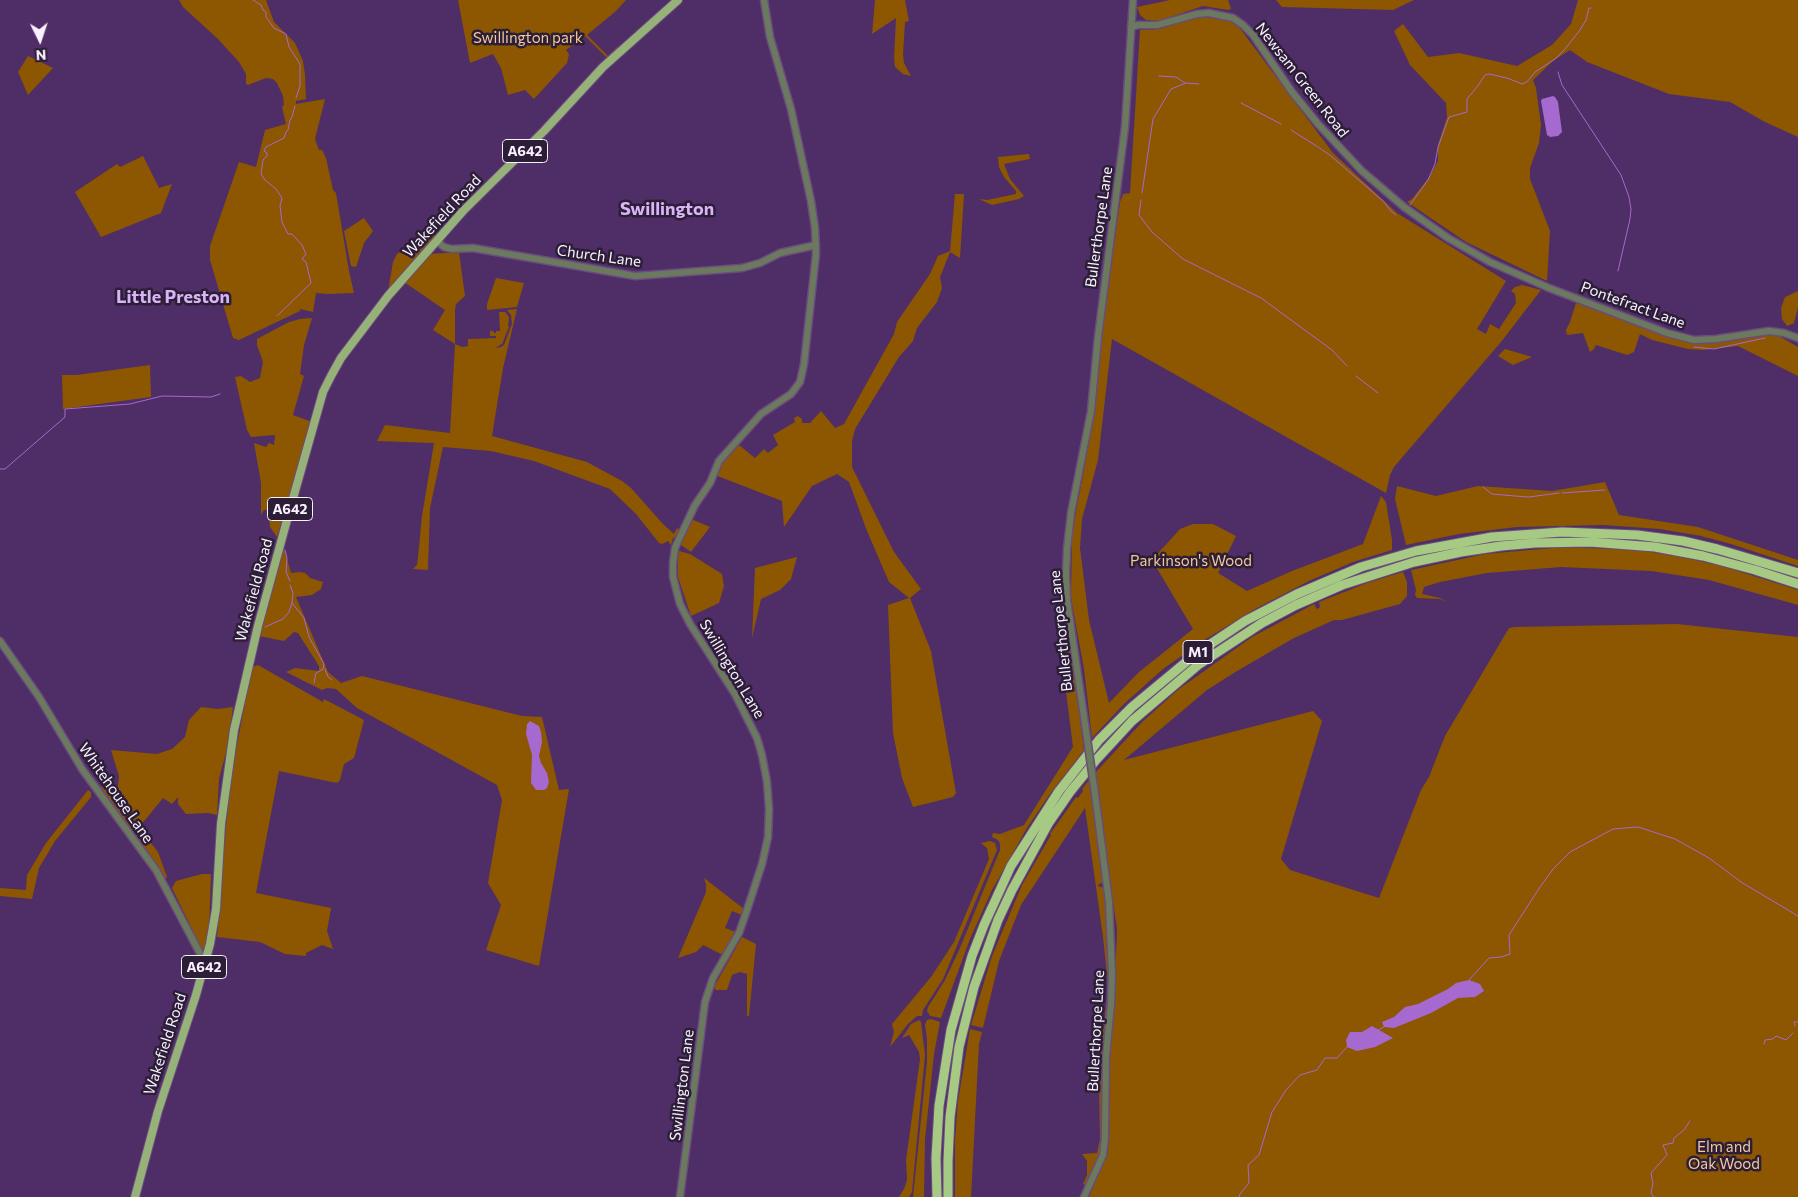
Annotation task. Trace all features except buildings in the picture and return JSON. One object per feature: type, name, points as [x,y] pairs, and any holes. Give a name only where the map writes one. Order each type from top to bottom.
[{"type":"highway","name":"M1","points":[[937,1197],[936,1158],[939,1106],[951,1030],[972,956],[1011,866],[1034,827],[1059,791],[1099,740],[1132,707],[1197,653],[1245,621],[1297,594],[1361,567],[1416,551],[1492,537],[1562,532],[1637,535],[1683,541],[1718,549],[1798,573]]},
{"type":"highway","name":"M1","points":[[948,1197],[950,1117],[959,1047],[977,979],[998,920],[1012,890],[1048,824],[1070,792],[1096,760],[1132,721],[1198,665],[1262,624],[1296,605],[1342,585],[1414,562],[1501,546],[1590,542],[1655,547],[1703,556],[1798,584]]},
{"type":"main road","name":"Wakefield Road","points":[[135,1197],[158,1111],[205,963],[211,938],[216,909],[221,824],[234,730],[258,626],[324,392],[341,358],[388,296],[438,242],[463,211],[544,131],[603,67],[678,0]]},
{"type":"street","name":"Swillington Lane","points":[[680,1197],[705,1002],[713,978],[739,933],[747,910],[762,864],[768,837],[769,809],[762,755],[757,738],[735,694],[690,624],[676,590],[673,577],[675,548],[695,505],[707,489],[723,456],[761,414],[791,394],[800,382],[804,364],[816,245],[808,186],[791,109],[770,37],[764,0]]},
{"type":"street","name":"Bullerthorpe Lane","points":[[1084,1197],[1103,1155],[1106,1056],[1112,975],[1109,902],[1067,600],[1067,548],[1091,411],[1098,337],[1125,127],[1133,0]]},
{"type":"street","name":"Newsam Green Road","points":[[1131,27],[1157,25],[1197,14],[1221,14],[1233,18],[1244,25],[1253,35],[1292,92],[1318,124],[1350,159],[1387,194],[1448,238],[1490,262],[1549,288]]},
{"type":"street","name":"Church Lane","points":[[438,242],[444,247],[452,249],[474,248],[635,276],[742,268],[760,263],[780,253],[816,245]]},
{"type":"street","name":"Pontefract Lane","points":[[1549,288],[1667,333],[1694,340],[1716,339],[1769,331],[1784,333],[1798,338]]},
{"type":"street","name":"Whitehouse Lane","points":[[0,641],[39,697],[82,769],[156,870],[205,963]]},
{"type":"green space","points":[[179,0],[266,0],[274,22],[295,43],[303,61],[306,99],[296,101],[296,104],[325,99],[315,139],[319,150],[322,150],[326,158],[333,190],[336,193],[354,293],[316,293],[313,312],[300,309],[300,311],[239,340],[233,338],[210,260],[210,246],[239,162],[256,167],[265,130],[286,124],[282,107],[284,105],[283,96],[273,79],[266,78],[248,85],[246,84],[246,74],[239,62],[218,39],[183,7]]},
{"type":"green space","name":"Swillington park","points":[[458,0],[626,0],[616,11],[587,35],[608,56],[617,47],[618,49],[607,58],[585,36],[566,50],[569,54],[567,63],[534,99],[525,90],[508,95],[501,68],[493,54],[470,63]]},
{"type":"green space","points":[[875,0],[905,0],[909,21],[905,22],[903,54],[904,63],[911,76],[903,74],[895,67],[896,18],[872,34]]},
{"type":"green space","points":[[1170,0],[1228,0],[1231,9],[1203,6],[1159,21],[1146,20],[1140,15],[1137,7]]},
{"type":"green space","points":[[1276,0],[1414,0],[1393,10],[1282,7]]},
{"type":"green space","points":[[1578,0],[1798,0],[1798,137],[1765,122],[1730,102],[1669,94],[1587,62],[1570,50],[1553,61],[1533,80],[1536,88],[1541,125],[1539,143],[1530,168],[1530,179],[1550,231],[1547,281],[1466,242],[1407,202],[1412,199],[1430,176],[1438,161],[1438,145],[1447,117],[1446,103],[1410,65],[1394,31],[1403,24],[1428,57],[1459,53],[1517,66],[1552,45],[1571,24]]},
{"type":"green space","name":"Parkinson's Wood","points":[[1207,17],[1230,21],[1239,27],[1333,153],[1397,213],[1506,281],[1477,329],[1486,334],[1490,324],[1499,329],[1516,303],[1515,294],[1511,291],[1515,287],[1522,285],[1541,290],[1501,342],[1394,467],[1386,493],[1112,339],[1098,460],[1082,519],[1080,548],[1089,620],[1109,703],[1139,672],[1193,629],[1152,560],[1180,529],[1193,524],[1213,524],[1236,536],[1218,573],[1247,591],[1292,571],[1363,544],[1381,496],[1386,502],[1392,550],[1353,562],[1309,581],[1255,609],[1206,639],[1163,669],[1124,704],[1092,738],[1084,669],[1071,598],[1072,532],[1095,400],[1102,332],[1120,202],[1123,194],[1130,193],[1140,30],[1159,29],[1191,19]]},
{"type":"green space","points":[[28,56],[53,68],[28,95],[18,72]]},
{"type":"green space","points":[[1029,154],[1030,159],[1004,164],[1010,179],[1024,196],[1019,199],[992,205],[979,199],[987,200],[1016,194],[1016,191],[1004,177],[999,167],[998,157]]},
{"type":"green space","points":[[143,156],[159,188],[172,184],[161,213],[101,237],[75,192],[117,164],[120,167]]},
{"type":"green space","points":[[955,194],[964,194],[960,258],[950,252],[940,277],[942,288],[937,302],[917,328],[913,341],[899,357],[855,429],[852,441],[852,467],[894,552],[921,589],[910,598],[931,651],[956,793],[953,797],[913,807],[902,778],[893,733],[888,605],[909,598],[889,582],[849,482],[837,474],[812,486],[784,527],[782,501],[715,475],[722,461],[739,445],[755,458],[764,449],[768,453],[778,445],[773,435],[795,422],[794,418],[798,416],[802,419],[802,423],[810,423],[821,411],[835,428],[844,424],[894,334],[897,322],[930,274],[938,256],[950,251]]},
{"type":"green space","points":[[364,218],[373,231],[364,243],[356,267],[351,266],[344,231]]},
{"type":"green space","points":[[432,230],[436,238],[421,251],[388,291],[393,262],[397,254]]},
{"type":"green space","points":[[459,252],[465,296],[456,304],[455,344],[433,330],[445,310],[404,282],[429,254]]},
{"type":"green space","points":[[496,278],[524,283],[517,307],[487,310],[487,304]]},
{"type":"green space","points":[[1798,291],[1798,307],[1794,323],[1787,326],[1782,319],[1781,308],[1785,297]]},
{"type":"green space","points":[[1576,303],[1684,339],[1774,333],[1798,347],[1798,376],[1738,346],[1703,350],[1688,349],[1652,340],[1640,334],[1634,352],[1627,355],[1596,345],[1590,352],[1583,333],[1567,335],[1566,330]]},
{"type":"green space","points":[[517,309],[503,368],[492,436],[587,462],[622,481],[631,488],[674,534],[677,528],[680,530],[681,532],[678,537],[673,538],[671,545],[668,541],[662,544],[659,543],[636,514],[610,489],[534,461],[491,451],[443,447],[430,508],[428,570],[413,569],[417,565],[422,516],[434,443],[377,441],[385,425],[450,433],[455,344],[462,347],[468,346],[468,339],[496,338],[496,336],[490,336],[490,331],[496,333],[496,331],[500,331],[499,312],[505,312],[509,317],[509,327],[502,344],[495,348],[501,347],[504,345],[512,324],[511,315],[507,310]]},
{"type":"green space","points":[[312,318],[304,345],[300,374],[304,376],[293,415],[312,422],[277,537],[270,527],[268,510],[264,510],[261,515],[261,483],[254,443],[266,447],[269,443],[274,445],[275,435],[251,437],[247,430],[235,377],[241,376],[250,382],[260,378],[263,362],[257,345],[257,339],[253,341],[289,322]]},
{"type":"green space","points":[[1505,349],[1532,357],[1513,365],[1498,356]]},
{"type":"green space","points":[[150,365],[151,397],[63,409],[62,375],[77,375]]},
{"type":"green space","points":[[1605,482],[1619,515],[1698,527],[1798,560],[1798,566],[1701,536],[1660,529],[1603,525],[1517,527],[1459,534],[1406,545],[1395,499],[1397,486],[1436,496],[1478,486],[1552,491]]},
{"type":"green space","points":[[691,519],[710,527],[691,552],[680,543]]},
{"type":"green space","points":[[283,545],[291,573],[305,573],[310,578],[323,582],[321,589],[312,595],[296,597],[328,672],[341,683],[362,676],[522,716],[542,717],[559,790],[569,789],[539,966],[486,950],[501,905],[488,883],[502,800],[497,785],[357,708],[336,689],[327,688],[322,690],[286,672],[295,668],[319,671],[319,666],[298,633],[294,632],[284,641],[259,636]]},
{"type":"green space","points":[[1564,547],[1638,550],[1722,566],[1798,590],[1798,605],[1709,580],[1651,571],[1561,567],[1487,573],[1424,587],[1422,594],[1440,598],[1448,602],[1440,599],[1417,598],[1415,595],[1416,590],[1411,570],[1485,554]]},
{"type":"green space","points":[[679,551],[690,554],[722,574],[724,586],[719,603],[691,616],[678,577]]},
{"type":"green space","points":[[797,557],[791,579],[780,590],[761,599],[752,638],[755,568]]},
{"type":"green space","name":"Elm and Oak Wood","points":[[1403,572],[1407,582],[1407,596],[1400,604],[1342,620],[1334,620],[1294,638],[1207,690],[1124,760],[1313,711],[1322,721],[1281,859],[1290,870],[1379,898],[1421,790],[1429,777],[1445,736],[1509,628],[1677,624],[1798,637],[1798,1197],[1089,1197],[1108,1151],[1108,1062],[1115,988],[1117,929],[1095,773],[1142,722],[1179,689],[1252,637],[1314,604],[1317,609],[1320,607],[1319,602],[1367,583]]},
{"type":"green space","points":[[1070,637],[1084,750],[1027,828],[992,890],[970,939],[941,1018],[930,1016],[927,1011],[928,1007],[945,980],[960,948],[1000,850],[998,840],[992,837],[993,833],[1000,834],[1024,825],[1073,747],[1062,659],[1065,658]]},
{"type":"green space","points":[[258,665],[323,702],[324,699],[364,720],[354,758],[344,764],[340,780],[337,783],[279,771],[256,893],[331,908],[327,931],[333,949],[322,945],[306,953],[306,956],[285,954],[260,942],[217,937],[232,770],[252,667]]},
{"type":"green space","points":[[201,707],[218,709],[233,707],[228,745],[219,779],[217,815],[208,813],[186,814],[178,804],[178,797],[172,804],[163,798],[141,825],[137,818],[137,824],[132,831],[99,785],[105,789],[118,786],[119,776],[111,750],[157,754],[172,749],[185,737],[189,720]]},
{"type":"green space","points":[[1089,780],[1105,882],[1098,886],[1105,888],[1110,983],[1108,985],[1085,808],[1021,905],[999,961],[983,1028],[971,1025],[992,956],[1022,885],[1050,834],[1076,797],[1078,798]]},
{"type":"green space","points":[[88,790],[91,792],[91,797],[55,841],[39,868],[32,899],[0,896],[0,888],[26,890],[27,875],[46,843]]},
{"type":"green space","points":[[143,833],[158,852],[167,877],[165,879],[136,835]]},
{"type":"green space","points":[[990,841],[995,843],[997,850],[943,979],[923,1010],[922,1016],[917,1016],[908,1024],[890,1047],[894,1032],[892,1024],[931,977],[954,942],[989,859],[987,848],[981,843]]},
{"type":"green space","points":[[202,874],[211,874],[209,932],[206,950],[203,952],[172,888],[176,881]]},
{"type":"green space","points":[[704,878],[744,909],[742,915],[732,911],[725,928],[736,932],[723,955],[703,945],[696,952],[678,958],[706,892]]},
{"type":"green space","points":[[742,937],[756,944],[749,1016],[747,1016],[747,974],[740,972],[732,975],[727,990],[716,990],[714,987]]},
{"type":"green space","points":[[1108,989],[1110,992],[1102,1149],[1087,1186],[1083,1184],[1087,1175],[1087,1161],[1082,1154],[1097,1153],[1100,1139],[1099,1086]]},
{"type":"green space","points":[[931,1019],[940,1022],[934,1054],[925,1139],[924,1197],[913,1197],[927,1062],[925,1025],[927,1020]]},
{"type":"green space","points":[[919,1020],[921,1022],[925,1055],[912,1192],[909,1197],[899,1197],[907,1179],[906,1160],[920,1059],[919,1052],[909,1035],[902,1038],[911,1024]]},
{"type":"green space","points":[[970,1029],[982,1032],[979,1044],[971,1197],[955,1197],[955,1140],[958,1101]]},
{"type":"shaded area","points":[[1553,96],[1558,102],[1562,132],[1558,136],[1550,137],[1547,135],[1541,101]]},
{"type":"shaded area","points":[[530,721],[539,726],[541,732],[542,742],[539,756],[549,782],[544,790],[536,790],[531,783],[532,755],[526,734],[527,724]]},
{"type":"shaded area","points":[[1469,980],[1480,984],[1484,991],[1475,997],[1458,998],[1431,1013],[1394,1028],[1384,1027],[1382,1022],[1394,1017],[1405,1007],[1418,1004],[1456,983]]},
{"type":"shaded area","points":[[1372,1026],[1393,1038],[1375,1047],[1357,1051],[1347,1047],[1346,1040],[1350,1032],[1362,1032]]},
{"type":"waterway","points":[[253,0],[261,5],[266,12],[266,17],[274,28],[286,34],[289,47],[300,64],[300,86],[296,98]]},
{"type":"waterway","points":[[1410,205],[1428,180],[1435,164],[1438,147],[1449,117],[1467,112],[1467,99],[1485,75],[1489,74],[1507,78],[1522,84],[1527,82],[1535,72],[1555,59],[1565,49],[1580,30],[1586,20],[1589,8],[1591,8]]},
{"type":"waterway","points":[[1558,72],[1562,85],[1621,175],[1629,197],[1630,219],[1618,271]]},
{"type":"waterway","points":[[1159,76],[1176,77],[1185,83]]},
{"type":"waterway","points":[[1142,193],[1153,119],[1171,89],[1186,83],[1199,84]]},
{"type":"waterway","points":[[1241,103],[1281,124]]},
{"type":"waterway","points":[[277,316],[311,283],[306,262],[302,259],[306,254],[302,245],[292,234],[288,234],[282,222],[280,206],[282,198],[261,174],[263,160],[267,156],[267,153],[264,151],[266,147],[284,138],[295,106]]},
{"type":"waterway","points":[[1291,130],[1331,156],[1383,201],[1396,215]]},
{"type":"waterway","points":[[1141,200],[1139,215],[1152,232],[1183,259],[1261,298],[1332,350],[1347,366]]},
{"type":"waterway","points":[[1694,347],[1714,349],[1765,338]]},
{"type":"waterway","points":[[1356,376],[1378,393]]},
{"type":"waterway","points":[[0,469],[5,469],[65,417],[65,409],[130,404],[162,396],[211,397],[220,394]]},
{"type":"waterway","points":[[1483,487],[1492,494],[1515,496],[1529,497],[1559,493]]},
{"type":"waterway","points":[[1562,493],[1605,490]]},
{"type":"waterway","points":[[285,550],[287,558],[286,572],[290,581]]},
{"type":"waterway","points":[[290,585],[293,593],[292,603],[304,618],[309,637],[324,664],[323,669],[316,673],[314,683]]},
{"type":"waterway","points":[[265,627],[283,619],[289,612],[292,603]]},
{"type":"waterway","points":[[325,669],[328,677],[332,680]]},
{"type":"waterway","points":[[1469,980],[1489,958],[1510,954],[1509,935],[1554,868],[1570,852],[1613,829],[1638,827],[1675,839],[1709,858],[1741,882],[1798,916]]},
{"type":"waterway","points":[[1795,1026],[1794,1022],[1798,1022]]},
{"type":"waterway","points":[[1378,1030],[1384,1027]]},
{"type":"waterway","points":[[1764,1044],[1765,1040],[1773,1039],[1776,1036],[1786,1040],[1793,1033]]},
{"type":"waterway","points":[[1239,1197],[1249,1183],[1248,1165],[1259,1155],[1272,1112],[1286,1090],[1300,1075],[1317,1070],[1325,1058],[1337,1058],[1347,1047]]},
{"type":"waterway","points":[[1654,1197],[1651,1193],[1653,1183],[1651,1173],[1667,1155],[1663,1145],[1673,1143],[1674,1138],[1684,1130],[1690,1121]]},
{"type":"district","name":"Swillington","points":[[667,209]]},
{"type":"district","name":"Little Preston","points":[[173,297]]}]
